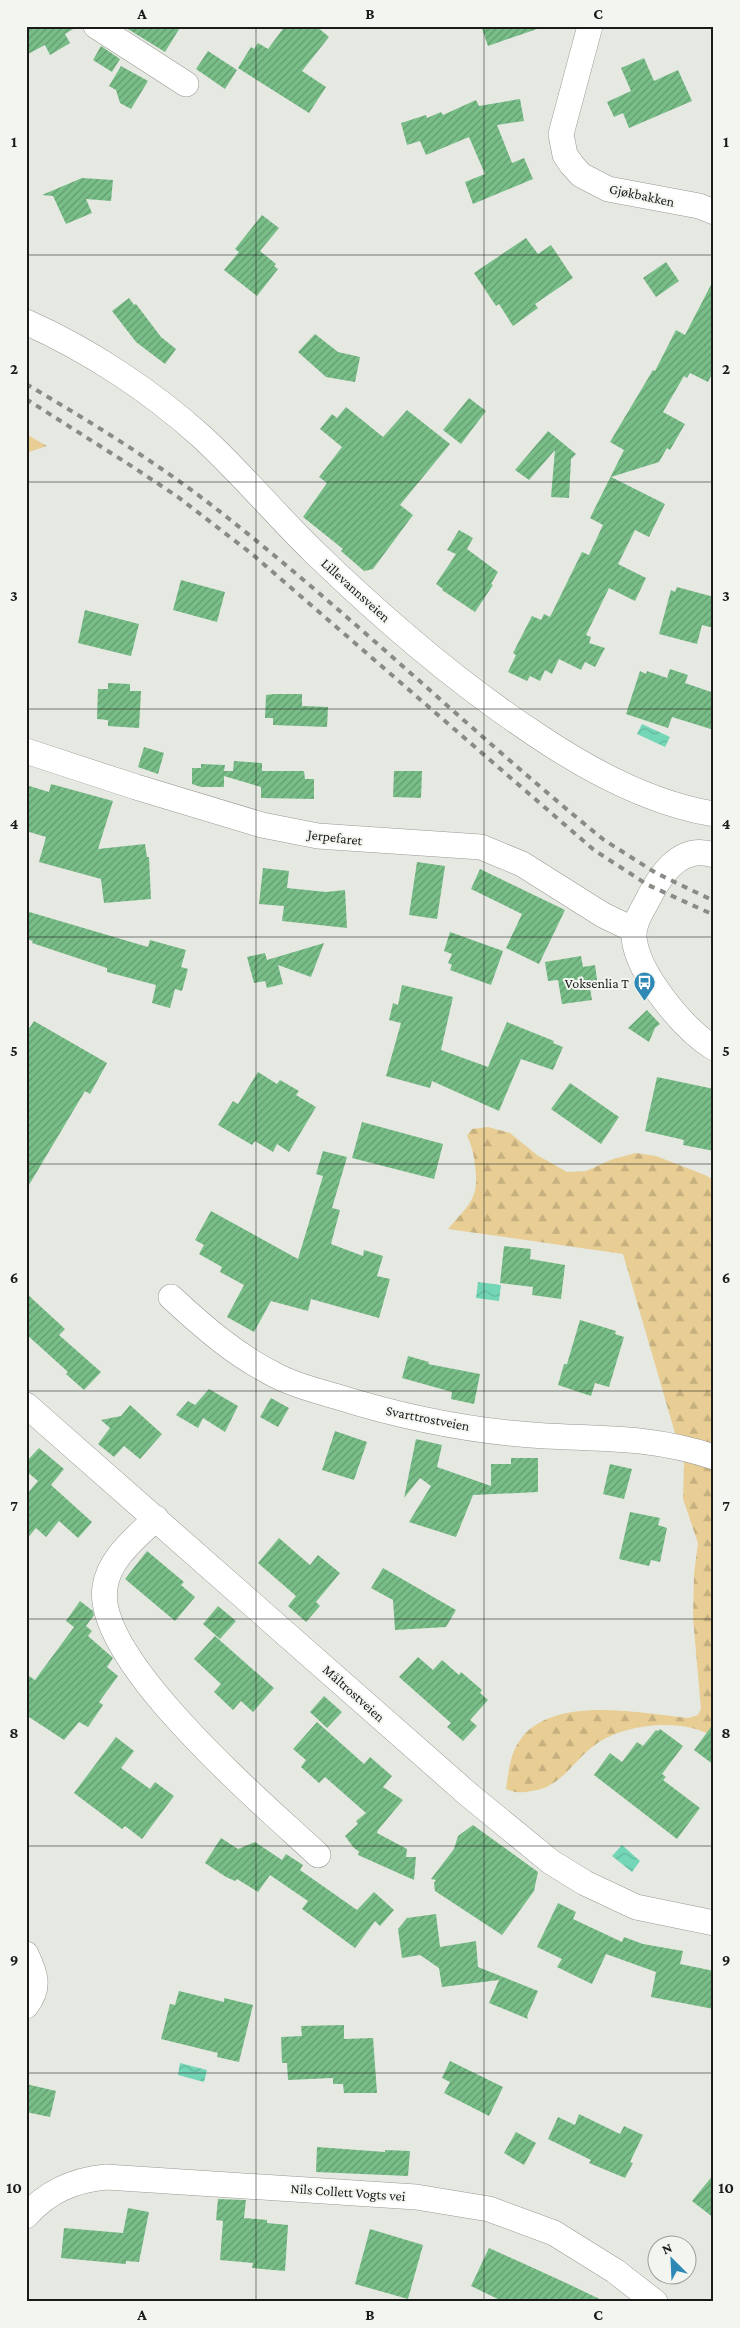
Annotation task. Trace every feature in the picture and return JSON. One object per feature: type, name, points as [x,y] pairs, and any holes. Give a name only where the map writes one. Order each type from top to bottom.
[{"type":"street","points":[[96,26],[186,84]]},
{"type":"street","name":"Gjøkbakken","points":[[590,26],[561,134],[562,146],[568,160],[581,175],[608,189],[699,206],[714,212]]},
{"type":"street","name":"Lillevannsveien","points":[[26,322],[94,358],[144,391],[201,437],[314,551],[363,597],[437,662],[503,713],[582,764],[662,800],[714,814]]},
{"type":"street","name":"Jerpefaret","points":[[26,751],[136,787],[281,828],[318,836],[481,847],[522,864],[603,915],[634,930]]},
{"type":"street","points":[[714,855],[693,853],[672,863],[658,881],[637,920],[634,930],[640,959],[656,987],[683,1022],[714,1048]]},
{"type":"street","name":"Svarttrostveien","points":[[171,1297],[206,1330],[278,1377],[369,1406],[416,1419],[544,1436],[628,1439],[671,1444],[714,1457]]},
{"type":"street","name":"Måltrostveien","points":[[26,1405],[469,1795],[551,1862],[585,1883],[636,1907],[714,1923]]},
{"type":"street","points":[[156,1518],[126,1547],[106,1578],[104,1590],[105,1605],[119,1641],[148,1685],[182,1725],[318,1854]]},
{"type":"street","points":[[26,1954],[35,1974],[36,1983],[35,1992],[26,2006]]},
{"type":"street","name":"Nils Collett Vogts vei","points":[[30,2204],[76,2181],[106,2176],[416,2197],[463,2203],[519,2218],[554,2233],[602,2263],[655,2302]]},
{"type":"green space","points":[[26,434],[47,446],[26,453]]},
{"type":"green space","points":[[488,1127],[510,1133],[537,1155],[567,1172],[586,1171],[613,1159],[636,1153],[656,1156],[714,1180],[714,1737],[688,1727],[672,1725],[656,1725],[625,1731],[599,1742],[552,1784],[532,1791],[522,1792],[506,1789],[512,1756],[527,1732],[545,1720],[567,1713],[592,1710],[618,1710],[688,1718],[698,1715],[701,1709],[693,1618],[694,1574],[698,1543],[683,1499],[684,1464],[623,1254],[448,1229],[471,1201],[476,1186],[474,1158],[467,1136],[472,1129]]},
{"type":"water","points":[[642,724],[670,737],[665,747],[637,734]]},
{"type":"water","points":[[478,1282],[501,1285],[499,1301],[476,1298]]},
{"type":"water","points":[[622,1845],[640,1861],[632,1872],[612,1856]]},
{"type":"water","points":[[180,2063],[207,2070],[204,2082],[178,2075]]},
{"type":"building","points":[[26,26],[78,26],[65,34],[70,43],[50,55],[45,45],[26,55]]},
{"type":"building","points":[[123,26],[181,26],[165,52]]},
{"type":"building","points":[[285,26],[316,26],[329,37],[302,71],[326,87],[309,113],[238,68],[251,47],[254,49],[258,43],[268,49]]},
{"type":"building","points":[[481,26],[536,26],[537,29],[488,46]]},
{"type":"building","points":[[101,46],[120,59],[112,72],[93,60]]},
{"type":"building","points":[[208,51],[237,70],[225,89],[196,69]]},
{"type":"building","points":[[644,58],[654,81],[678,70],[692,101],[629,128],[623,113],[614,117],[607,102],[631,91],[621,68]]},
{"type":"building","points":[[121,66],[148,81],[131,109],[120,103],[116,90],[109,86]]},
{"type":"building","points":[[520,99],[524,121],[497,125],[512,163],[524,158],[533,179],[473,204],[465,182],[485,174],[469,137],[426,155],[420,141],[407,145],[401,123],[426,115],[427,118],[441,112],[443,115],[476,100],[479,106]]},
{"type":"building","points":[[82,178],[113,180],[111,201],[86,199],[92,213],[66,224],[53,196],[42,195]]},
{"type":"building","points":[[262,215],[279,228],[260,251],[276,264],[274,266],[278,269],[257,296],[224,270],[239,252],[235,249]]},
{"type":"building","points":[[526,238],[538,254],[551,245],[573,278],[535,304],[538,308],[513,326],[499,304],[496,306],[474,273]]},
{"type":"building","points":[[666,262],[679,281],[656,297],[643,278]]},
{"type":"building","points":[[714,279],[714,370],[708,382],[690,373],[687,378],[684,376],[663,412],[685,424],[670,450],[667,448],[659,462],[611,477],[665,504],[649,537],[635,530],[618,564],[646,578],[635,601],[609,588],[586,635],[591,637],[589,643],[605,648],[595,667],[585,662],[581,670],[559,659],[552,674],[545,670],[540,681],[530,676],[527,681],[508,672],[516,655],[513,653],[532,616],[541,620],[544,614],[550,617],[582,552],[589,555],[603,525],[590,518],[624,450],[610,442],[653,370],[655,371],[676,330],[685,335]]},
{"type":"building","points":[[129,298],[134,305],[136,304],[161,337],[176,349],[165,364],[136,342],[112,311]]},
{"type":"building","points":[[315,334],[338,352],[360,357],[355,382],[326,377],[298,352]]},
{"type":"building","points":[[469,398],[486,411],[461,444],[443,430]]},
{"type":"building","points":[[346,407],[383,437],[407,410],[450,444],[400,505],[413,515],[373,569],[364,571],[341,551],[343,549],[303,517],[327,483],[319,477],[342,447],[320,429],[332,414],[337,418]]},
{"type":"building","points":[[548,431],[576,454],[571,459],[569,498],[551,497],[555,450],[529,480],[515,470]]},
{"type":"building","points":[[459,530],[473,538],[467,549],[498,572],[491,584],[493,585],[475,612],[436,584],[456,554],[447,550]]},
{"type":"building","points":[[181,580],[225,592],[217,622],[173,610]]},
{"type":"building","points":[[677,587],[714,597],[714,628],[702,625],[697,644],[659,634],[671,590],[675,592]]},
{"type":"building","points":[[85,610],[139,624],[131,656],[78,643]]},
{"type":"building","points":[[670,669],[688,675],[685,683],[714,693],[714,730],[672,717],[668,728],[626,714],[640,671],[646,674],[647,671],[667,678]]},
{"type":"building","points":[[108,683],[130,684],[130,691],[141,691],[139,728],[108,726],[108,720],[97,719],[98,689],[108,689]]},
{"type":"building","points":[[302,694],[302,706],[328,707],[327,727],[273,725],[273,718],[265,718],[266,695]]},
{"type":"building","points":[[144,747],[164,753],[158,774],[138,767]]},
{"type":"building","points":[[234,761],[262,763],[262,771],[304,771],[305,779],[314,779],[314,799],[261,798],[261,787],[224,776],[224,787],[201,787],[192,784],[192,768],[201,768],[201,764],[225,765],[224,771],[233,771]]},
{"type":"building","points":[[394,771],[422,771],[421,798],[393,797]]},
{"type":"building","points":[[51,784],[113,801],[98,849],[145,844],[147,857],[149,857],[151,899],[104,903],[101,879],[39,862],[46,837],[26,831],[26,785],[49,792]]},
{"type":"building","points":[[417,862],[445,866],[437,919],[409,915]]},
{"type":"building","points":[[263,868],[289,871],[287,888],[326,892],[345,890],[347,928],[282,921],[284,906],[259,904]]},
{"type":"building","points":[[480,869],[565,910],[539,964],[506,948],[522,914],[471,889]]},
{"type":"building","points":[[26,911],[148,947],[150,940],[186,950],[181,967],[188,969],[182,991],[175,989],[170,1008],[152,1003],[156,985],[107,972],[107,968],[32,943],[33,941],[26,939]]},
{"type":"building","points":[[450,932],[503,951],[491,985],[450,970],[452,965],[448,963],[452,954],[444,951]]},
{"type":"building","points":[[324,943],[311,977],[278,965],[283,984],[267,988],[265,981],[254,983],[247,957],[265,953],[267,960]]},
{"type":"building","points":[[581,956],[583,967],[595,965],[598,987],[590,988],[592,1000],[562,1004],[558,980],[548,981],[545,962]]},
{"type":"building","points":[[402,985],[453,997],[441,1050],[488,1067],[507,1022],[554,1041],[553,1043],[563,1047],[553,1070],[521,1059],[499,1111],[432,1081],[430,1088],[386,1076],[401,1023],[389,1020],[393,1003],[398,1005]]},
{"type":"building","points":[[647,1010],[660,1024],[655,1028],[649,1042],[628,1028]]},
{"type":"building","points":[[34,1021],[107,1063],[90,1094],[85,1091],[26,1190],[26,1033]]},
{"type":"building","points":[[258,1072],[277,1084],[280,1080],[299,1091],[296,1095],[316,1107],[289,1152],[277,1144],[273,1152],[255,1141],[252,1145],[218,1125],[233,1101],[238,1104]]},
{"type":"building","points":[[657,1077],[714,1089],[714,1151],[683,1145],[684,1140],[645,1131]]},
{"type":"building","points":[[570,1083],[619,1117],[601,1144],[551,1109]]},
{"type":"building","points":[[362,1122],[443,1144],[434,1179],[352,1158]]},
{"type":"building","points":[[323,1151],[347,1157],[332,1208],[340,1210],[331,1244],[363,1256],[364,1250],[383,1256],[377,1276],[390,1279],[379,1318],[311,1299],[308,1311],[271,1301],[254,1332],[227,1317],[244,1285],[220,1272],[222,1267],[199,1254],[204,1245],[195,1240],[211,1211],[298,1259],[323,1176],[316,1174]]},
{"type":"building","points":[[504,1246],[531,1249],[530,1259],[565,1265],[561,1299],[532,1295],[533,1287],[500,1283]]},
{"type":"building","points":[[26,1293],[65,1329],[59,1335],[101,1372],[84,1390],[66,1374],[68,1372],[26,1334]]},
{"type":"building","points":[[580,1320],[616,1331],[615,1334],[624,1337],[609,1387],[595,1383],[591,1396],[558,1385],[564,1364],[567,1364]]},
{"type":"building","points":[[408,1356],[429,1362],[428,1364],[480,1374],[474,1404],[451,1399],[452,1392],[402,1378]]},
{"type":"building","points":[[209,1389],[238,1406],[225,1432],[203,1418],[198,1428],[176,1415],[188,1401],[195,1405]]},
{"type":"building","points":[[271,1398],[289,1408],[278,1427],[260,1417]]},
{"type":"building","points":[[130,1405],[162,1434],[140,1459],[124,1446],[114,1457],[98,1444],[110,1428],[101,1420],[121,1416]]},
{"type":"building","points":[[335,1431],[367,1442],[354,1480],[322,1470]]},
{"type":"building","points":[[416,1439],[442,1445],[437,1467],[491,1486],[491,1464],[511,1464],[511,1458],[538,1458],[538,1492],[473,1495],[456,1537],[409,1522],[431,1486],[420,1478],[404,1498]]},
{"type":"building","points":[[39,1448],[64,1469],[51,1485],[92,1522],[78,1538],[59,1521],[46,1537],[36,1528],[26,1540],[26,1495],[38,1481],[26,1471],[26,1462]]},
{"type":"building","points":[[610,1464],[632,1469],[624,1499],[603,1494]]},
{"type":"building","points":[[630,1512],[660,1518],[658,1525],[667,1528],[660,1562],[651,1560],[649,1566],[619,1559]]},
{"type":"building","points":[[279,1538],[310,1565],[318,1555],[340,1573],[316,1602],[320,1606],[306,1622],[288,1606],[296,1596],[258,1563]]},
{"type":"building","points":[[147,1551],[184,1582],[181,1585],[195,1597],[175,1621],[125,1579]]},
{"type":"building","points":[[383,1568],[456,1610],[446,1627],[395,1630],[393,1600],[371,1588]]},
{"type":"building","points":[[80,1601],[93,1611],[94,1615],[86,1626],[92,1631],[88,1636],[113,1658],[107,1667],[118,1676],[99,1702],[103,1705],[88,1727],[79,1722],[64,1740],[26,1715],[26,1674],[35,1680],[74,1627],[66,1621]]},
{"type":"building","points":[[218,1606],[236,1621],[220,1639],[203,1624]]},
{"type":"building","points":[[215,1636],[274,1688],[253,1712],[241,1701],[233,1710],[214,1692],[221,1684],[194,1659]]},
{"type":"building","points":[[418,1657],[433,1670],[442,1660],[459,1675],[461,1672],[482,1690],[480,1693],[488,1700],[470,1720],[477,1726],[463,1741],[447,1727],[451,1723],[399,1677]]},
{"type":"building","points":[[324,1696],[342,1712],[327,1728],[310,1712]]},
{"type":"building","points":[[317,1722],[364,1764],[370,1757],[392,1776],[383,1787],[403,1800],[377,1833],[407,1849],[406,1857],[416,1857],[414,1880],[358,1855],[359,1852],[361,1853],[354,1848],[345,1836],[358,1824],[356,1821],[366,1813],[325,1777],[319,1783],[301,1767],[306,1760],[293,1749]]},
{"type":"building","points":[[714,1723],[714,1765],[694,1750]]},
{"type":"building","points":[[660,1729],[683,1746],[662,1774],[666,1777],[663,1780],[700,1808],[677,1839],[594,1775],[610,1753],[622,1762],[637,1742],[643,1746],[656,1730]]},
{"type":"building","points":[[116,1737],[134,1751],[121,1768],[150,1789],[155,1782],[174,1796],[142,1839],[125,1826],[122,1829],[74,1793]]},
{"type":"building","points":[[473,1825],[538,1872],[534,1891],[502,1935],[435,1891],[434,1883],[436,1880],[431,1879],[454,1849],[458,1836]]},
{"type":"building","points":[[221,1838],[238,1849],[255,1842],[282,1860],[286,1854],[303,1865],[300,1870],[357,1910],[374,1892],[394,1910],[380,1926],[375,1921],[355,1948],[302,1909],[308,1901],[270,1875],[258,1892],[237,1879],[235,1881],[226,1877],[205,1863]]},
{"type":"building","points":[[558,1903],[576,1912],[573,1919],[622,1942],[624,1937],[643,1944],[683,1951],[680,1964],[714,1971],[714,2009],[651,1997],[656,1972],[606,1954],[592,1984],[557,1967],[562,1959],[537,1947]]},
{"type":"building","points":[[436,1914],[440,1947],[476,1941],[478,1967],[538,1991],[527,2016],[528,2019],[489,2003],[499,1980],[442,1987],[439,1968],[420,1955],[402,1958],[398,1929],[407,1918]]},
{"type":"building","points":[[179,1991],[224,2002],[224,1998],[253,2005],[239,2062],[217,2057],[218,2053],[161,2039],[170,2004],[175,2005]]},
{"type":"building","points":[[344,2025],[344,2039],[373,2038],[377,2093],[344,2093],[343,2084],[333,2084],[333,2078],[288,2080],[287,2063],[282,2063],[281,2037],[302,2036],[301,2026]]},
{"type":"building","points":[[450,2061],[503,2087],[489,2116],[444,2093],[450,2082],[442,2078]]},
{"type":"building","points":[[26,2084],[56,2091],[50,2117],[26,2112]]},
{"type":"building","points":[[579,2114],[620,2134],[624,2126],[643,2135],[630,2162],[633,2163],[625,2178],[589,2163],[591,2160],[548,2139],[558,2117],[575,2125]]},
{"type":"building","points":[[516,2132],[536,2143],[524,2165],[504,2153]]},
{"type":"building","points":[[317,2147],[385,2152],[385,2150],[410,2151],[408,2176],[316,2172]]},
{"type":"building","points":[[714,2174],[714,2218],[692,2201]]},
{"type":"building","points":[[218,2199],[246,2200],[244,2218],[267,2220],[267,2223],[288,2225],[285,2271],[252,2268],[253,2263],[220,2260],[223,2221],[216,2220]]},
{"type":"building","points":[[128,2208],[149,2212],[139,2262],[126,2261],[126,2264],[61,2258],[64,2228],[123,2233]]},
{"type":"building","points":[[370,2229],[423,2245],[408,2299],[355,2284]]},
{"type":"building","points":[[489,2248],[606,2302],[504,2302],[471,2286]]},
{"type":"railway","points":[[26,384],[129,447],[204,499],[323,597],[509,760],[604,840],[656,873],[714,901]]},
{"type":"railway","points":[[26,399],[178,497],[252,554],[594,850],[648,885],[714,915]]},
{"type":"place","name":"Voksenlia T","points":[[645,1002]]}]
